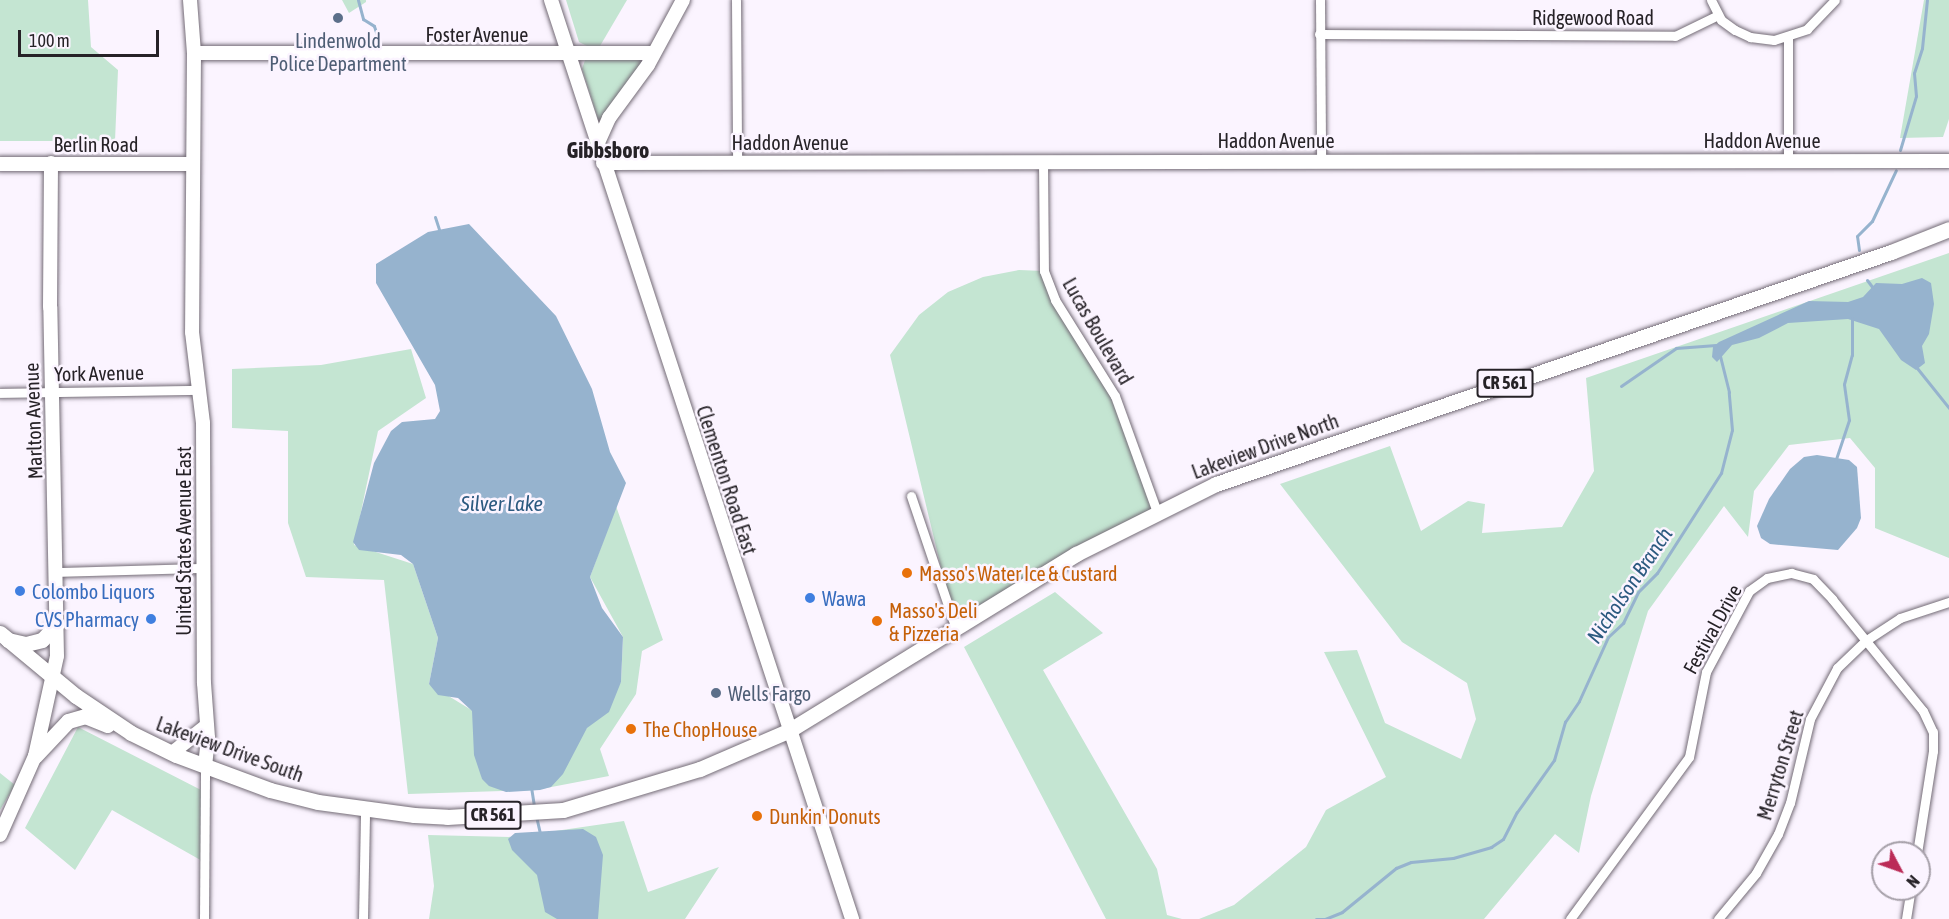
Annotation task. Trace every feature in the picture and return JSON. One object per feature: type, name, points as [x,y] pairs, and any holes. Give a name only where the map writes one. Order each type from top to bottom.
[{"type":"main road","name":"Lakeview Drive North","points":[[790,730],[955,626],[1076,554],[1216,484],[1795,285],[1949,229]]},
{"type":"main road","points":[[4,637],[26,644],[42,640],[57,624]]},
{"type":"main road","name":"Lakeview Drive South","points":[[4,637],[52,677],[131,732],[172,753],[270,789],[365,810],[447,817],[563,810],[700,770],[790,730]]},
{"type":"main road","points":[[35,756],[57,730],[81,716],[131,732]]},
{"type":"street","name":"United States Avenue East","points":[[190,0],[194,53],[192,332],[199,390],[206,726],[204,919]]},
{"type":"street","name":"Clementon Road East","points":[[551,0],[852,919]]},
{"type":"street","points":[[597,145],[609,118],[648,66],[652,53],[683,0]]},
{"type":"street","points":[[736,0],[737,161]]},
{"type":"street","points":[[1320,0],[1321,159]]},
{"type":"street","points":[[1711,0],[1718,15],[1750,37],[1788,37],[1807,29],[1835,0]]},
{"type":"street","name":"Ridgewood Road","points":[[1319,34],[1675,36],[1718,15]]},
{"type":"street","points":[[1788,37],[1788,160]]},
{"type":"street","name":"Foster Avenue","points":[[194,53],[652,53]]},
{"type":"street","name":"Haddon Avenue","points":[[603,163],[1321,159],[1949,160]]},
{"type":"street","name":"Lucas Boulevard","points":[[1043,161],[1044,271],[1055,300],[1115,396],[1157,513]]},
{"type":"street","name":"Marlton Avenue","points":[[0,835],[35,756],[52,677],[57,624],[51,392],[51,163]]},
{"type":"street","name":"Berlin Road","points":[[0,164],[192,164]]},
{"type":"street","name":"York Avenue","points":[[0,393],[199,390]]},
{"type":"street","points":[[911,496],[955,626]]},
{"type":"street","points":[[57,572],[203,568]]},
{"type":"street","name":"Festival Drive","points":[[1570,919],[1689,757],[1699,691],[1706,672],[1749,591],[1767,578],[1791,573],[1813,579],[1923,711],[1933,732],[1919,841]]},
{"type":"street","name":"Merryton Street","points":[[1718,919],[1756,873],[1778,834],[1790,803],[1810,719],[1837,668],[1865,641],[1900,618],[1949,602]]},
{"type":"street","points":[[172,753],[206,726]]},
{"type":"street","points":[[363,919],[365,810]]},
{"type":"street","points":[[1906,919],[1909,901]]},
{"type":"green space","points":[[0,0],[88,0],[91,47],[118,70],[115,141],[0,141]]},
{"type":"green space","points":[[342,0],[366,0],[366,2],[349,13]]},
{"type":"green space","points":[[566,0],[627,0],[600,46],[587,46],[579,42]]},
{"type":"green space","points":[[1924,0],[1949,0],[1949,119],[1943,137],[1900,138]]},
{"type":"green space","points":[[585,60],[644,60],[603,121],[598,119],[582,69]]},
{"type":"green space","points":[[1949,253],[1949,558],[1875,528],[1875,468],[1850,438],[1789,445],[1754,491],[1748,537],[1724,506],[1648,611],[1591,796],[1579,853],[1555,834],[1484,919],[1199,919],[1234,905],[1306,847],[1326,810],[1386,777],[1324,652],[1357,650],[1385,723],[1461,759],[1476,719],[1467,683],[1402,642],[1280,484],[1390,446],[1421,531],[1468,501],[1485,504],[1482,533],[1562,527],[1594,471],[1586,378]]},
{"type":"green space","points":[[1019,270],[1044,271],[1055,300],[1099,368],[1157,512],[955,626],[890,355],[919,315],[948,292],[983,277]]},
{"type":"green space","points":[[411,349],[426,398],[378,431],[354,545],[413,564],[438,638],[429,684],[473,711],[482,779],[537,790],[408,794],[384,580],[306,577],[288,523],[288,431],[232,428],[232,369],[321,365]]},
{"type":"green space","points":[[616,506],[663,640],[642,651],[636,694],[600,749],[609,776],[541,789],[621,682],[623,637],[590,577]]},
{"type":"green space","points":[[1055,592],[1103,633],[1043,670],[1157,869],[1167,915],[1182,919],[1106,919],[964,647]]},
{"type":"green space","points":[[78,727],[203,791],[204,862],[112,810],[75,870],[25,828]]},
{"type":"green space","points":[[0,773],[15,785],[0,810]]},
{"type":"green space","points":[[624,821],[648,892],[719,867],[685,919],[429,919],[434,886],[428,835],[514,837]]},
{"type":"water","name":"Silver Lake","points":[[469,224],[556,316],[592,389],[610,452],[626,483],[590,577],[602,608],[623,637],[621,682],[609,712],[587,728],[563,774],[551,787],[540,790],[506,792],[489,786],[482,779],[474,755],[472,711],[458,698],[438,695],[429,684],[438,638],[413,564],[401,555],[359,550],[353,542],[374,463],[391,431],[402,422],[435,419],[440,411],[435,385],[376,283],[376,264],[428,232]]},
{"type":"water","points":[[1922,278],[1931,283],[1934,304],[1929,334],[1922,346],[1925,363],[1916,370],[1901,360],[1879,329],[1848,319],[1788,323],[1759,338],[1732,345],[1717,362],[1712,357],[1713,347],[1719,342],[1809,301],[1848,302],[1863,297],[1876,283],[1902,284]]},
{"type":"water","points":[[1817,455],[1849,460],[1857,467],[1861,518],[1857,528],[1838,550],[1770,544],[1761,538],[1757,526],[1769,499],[1790,469],[1804,457]]},
{"type":"water","points":[[583,829],[596,837],[603,855],[598,919],[557,919],[545,912],[537,875],[512,850],[508,839],[515,833]]},
{"type":"waterway","points":[[358,0],[363,19],[374,26],[380,44]]},
{"type":"waterway","name":"Nicholson Branch","points":[[1900,150],[1916,96],[1914,73],[1922,48],[1927,0]]},
{"type":"waterway","name":"Nicholson Branch","points":[[1859,250],[1857,236],[1872,221],[1896,170]]},
{"type":"waterway","points":[[435,217],[439,229]]},
{"type":"waterway","name":"Nicholson Branch","points":[[1867,280],[1873,288]]},
{"type":"waterway","points":[[1835,462],[1849,420],[1844,384],[1852,355],[1852,318]]},
{"type":"waterway","points":[[1621,386],[1676,348],[1716,345]]},
{"type":"waterway","name":"Nicholson Branch","points":[[1325,919],[1342,912],[1396,868],[1411,862],[1453,858],[1491,847],[1503,839],[1517,812],[1554,760],[1565,722],[1579,701],[1608,637],[1623,623],[1638,592],[1657,573],[1721,473],[1732,430],[1729,392],[1720,356]]},
{"type":"waterway","points":[[1917,368],[1949,408]]},
{"type":"waterway","points":[[531,787],[534,807]]},
{"type":"waterway","points":[[536,816],[540,833]]},
{"type":"waterway","name":"Nicholson Branch","points":[[1316,919],[1324,919]]},
{"type":"place","name":"Lindenwold Police Department","points":[[338,18]]},
{"type":"place","name":"Masso's Water Ice & Custard","points":[[907,573]]},
{"type":"place","name":"Colombo Liquors","points":[[20,591]]},
{"type":"place","name":"Wawa","points":[[810,598]]},
{"type":"place","name":"CVS Pharmacy","points":[[151,619]]},
{"type":"place","name":"Masso's Deli & Pizzeria","points":[[877,621]]},
{"type":"place","name":"Wells Fargo","points":[[716,693]]},
{"type":"place","name":"The ChopHouse","points":[[631,729]]},
{"type":"place","name":"Dunkin' Donuts","points":[[757,816]]},
{"type":"district","name":"Gibbsboro","points":[[608,151]]}]
